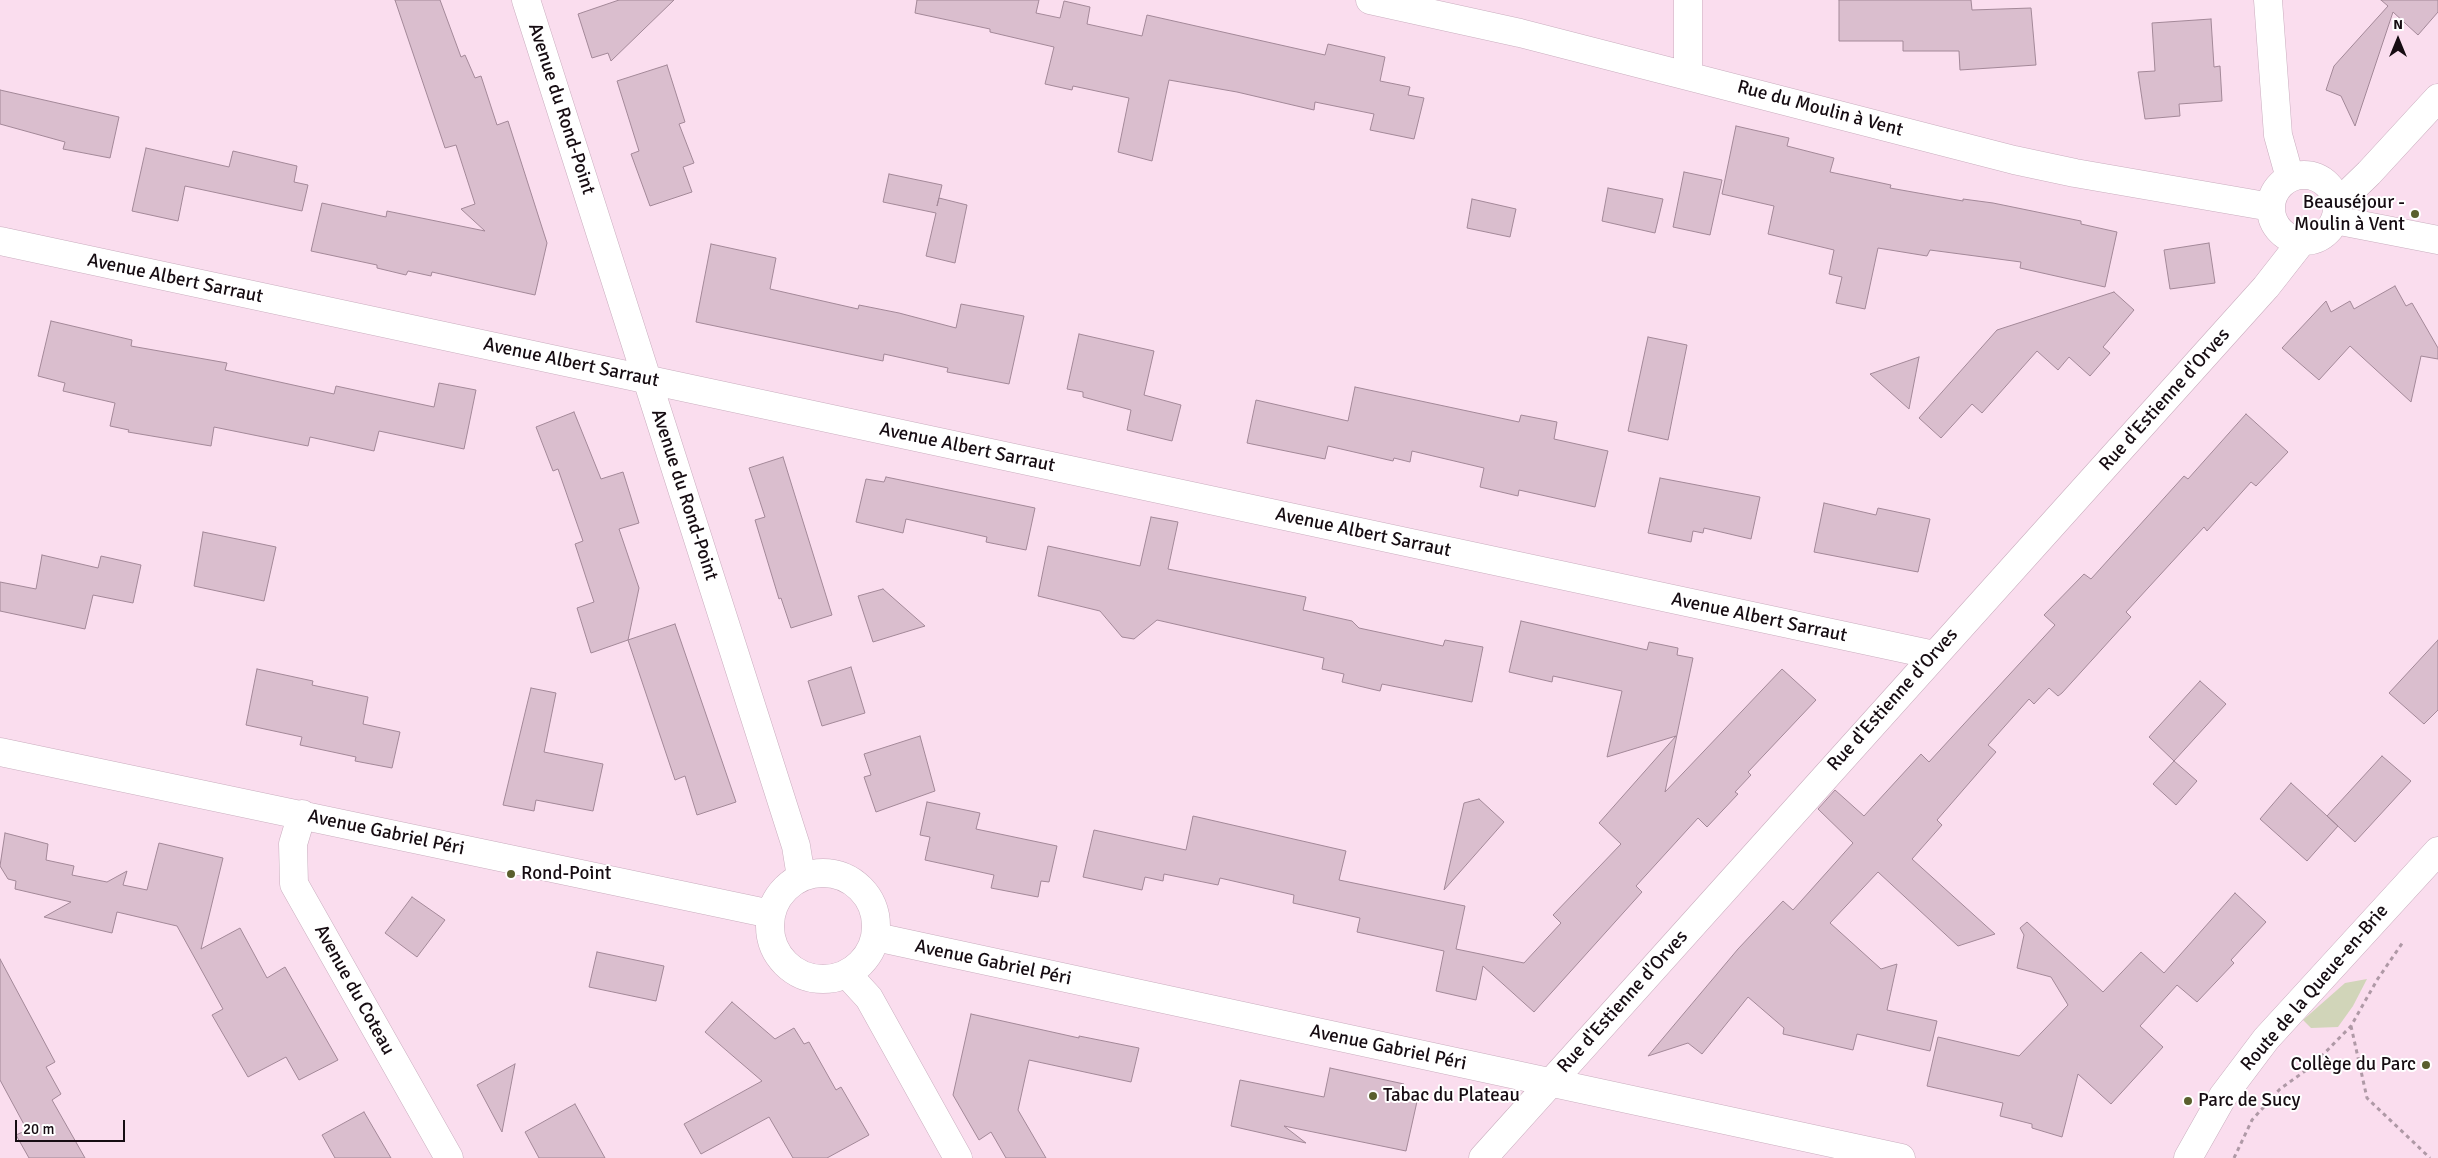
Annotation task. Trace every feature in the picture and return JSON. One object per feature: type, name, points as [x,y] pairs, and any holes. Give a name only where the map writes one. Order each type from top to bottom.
[{"type":"street","name":"Avenue du Rond-Point","points":[[526,0],[796,846],[801,877]]},
{"type":"street","name":"Rue du Moulin à Vent","points":[[1370,0],[1520,33],[2014,160],[2074,173],[2271,207]]},
{"type":"street","points":[[1688,0],[1688,75]]},
{"type":"street","points":[[2268,0],[2278,134],[2290,178]]},
{"type":"street","points":[[2336,212],[2334,194],[2320,179],[2311,176],[2290,178],[2277,190],[2271,207],[2275,223],[2286,236],[2302,241],[2318,238],[2325,234],[2336,212],[2438,98]]},
{"type":"street","points":[[2336,212],[2438,240]]},
{"type":"street","name":"Avenue Albert Sarraut","points":[[0,241],[1934,655]]},
{"type":"street","name":"Rue d'Estienne d'Orves","points":[[1483,1158],[2266,287],[2302,241]]},
{"type":"street","name":"Avenue Gabriel Péri","points":[[0,752],[771,914]]},
{"type":"street","name":"Avenue du Coteau","points":[[302,814],[293,844],[294,884],[449,1158]]},
{"type":"street","name":"Route de la Queue-en-Brie","points":[[2188,1158],[2223,1096],[2266,1039],[2438,851]]},
{"type":"street","points":[[814,874],[831,874],[848,879],[862,889],[871,903],[876,920],[876,937],[865,959],[847,974],[830,979],[813,979],[797,973],[784,962],[774,948],[770,931],[771,914],[777,900],[786,888],[801,877],[814,874]]},
{"type":"street","name":"Avenue Gabriel Péri","points":[[876,937],[1901,1158]]},
{"type":"street","points":[[847,974],[868,998],[958,1158]]},
{"type":"path","points":[[2234,1158],[2252,1120],[2280,1089],[2312,1066],[2351,1026],[2386,966],[2407,936]]},
{"type":"path","points":[[2351,1026],[2367,1098],[2430,1158]]},
{"type":"green space","points":[[2367,979],[2353,1006],[2338,1027],[2311,1028],[2303,1020],[2345,983]]},
{"type":"building","points":[[395,0],[440,0],[461,57],[465,55],[475,78],[481,76],[497,125],[508,121],[547,243],[535,295],[432,272],[431,276],[408,271],[406,275],[377,268],[377,265],[311,251],[322,203],[386,217],[387,211],[485,231],[461,209],[475,204],[456,145],[445,148]]},
{"type":"building","points":[[619,0],[674,0],[611,61],[608,53],[592,58],[578,14]]},
{"type":"building","points":[[917,0],[1039,0],[1036,13],[1060,18],[1064,1],[1090,7],[1087,24],[1142,36],[1147,15],[1325,55],[1328,44],[1385,57],[1380,81],[1410,87],[1408,95],[1424,98],[1414,139],[1370,130],[1374,114],[1315,102],[1314,110],[1237,92],[1169,80],[1152,161],[1118,152],[1129,98],[1073,86],[1072,90],[1045,84],[1054,47],[990,32],[990,29],[915,13]]},
{"type":"building","points":[[1839,0],[1971,0],[1972,10],[2031,8],[2036,65],[1960,70],[1959,51],[1903,51],[1903,41],[1839,41]]},
{"type":"building","points":[[2381,0],[2438,0],[2438,12],[2418,35],[2393,12],[2355,126],[2341,96],[2326,90],[2334,66],[2388,6]]},
{"type":"building","points":[[2211,19],[2214,67],[2220,66],[2222,101],[2179,104],[2180,116],[2145,119],[2138,72],[2155,71],[2152,23]]},
{"type":"building","points":[[667,65],[685,122],[679,124],[694,163],[683,167],[692,192],[650,206],[631,154],[639,151],[617,81]]},
{"type":"building","points":[[0,90],[119,117],[110,158],[63,149],[65,142],[0,124]]},
{"type":"building","points":[[1736,126],[1789,138],[1787,146],[1834,158],[1830,172],[1891,185],[1890,188],[1963,201],[1963,199],[1993,203],[2081,221],[2081,224],[2117,232],[2105,287],[2020,268],[2021,262],[1930,250],[1927,256],[1878,248],[1865,309],[1836,303],[1842,277],[1829,274],[1834,250],[1768,234],[1774,206],[1722,194]]},
{"type":"building","points":[[146,148],[229,167],[233,151],[297,166],[294,182],[308,185],[302,211],[185,186],[178,221],[132,211]]},
{"type":"building","points":[[1684,172],[1722,180],[1710,235],[1673,227]]},
{"type":"building","points":[[889,174],[942,185],[937,206],[939,198],[967,205],[955,263],[926,256],[936,213],[883,202]]},
{"type":"building","points":[[1608,188],[1663,199],[1655,233],[1602,221]]},
{"type":"building","points":[[1472,199],[1516,209],[1510,237],[1467,228]]},
{"type":"building","points":[[2209,243],[2215,283],[2170,289],[2164,250]]},
{"type":"building","points":[[711,244],[776,258],[770,289],[858,309],[859,305],[899,313],[956,328],[961,304],[1024,316],[1009,384],[947,372],[948,368],[884,354],[883,361],[696,322]]},
{"type":"building","points":[[2395,286],[2406,306],[2412,303],[2438,348],[2438,359],[2421,356],[2411,402],[2350,346],[2319,380],[2282,348],[2326,301],[2331,312],[2350,301],[2354,309]]},
{"type":"building","points":[[2114,292],[2134,310],[2103,347],[2110,353],[2090,376],[2069,357],[2058,370],[2037,351],[1982,413],[1972,404],[1941,438],[1919,418],[1997,330]]},
{"type":"building","points":[[51,321],[132,340],[131,346],[227,363],[225,370],[334,394],[336,386],[434,407],[439,383],[476,390],[464,449],[379,431],[374,451],[310,437],[308,446],[214,427],[211,446],[128,432],[129,430],[110,426],[115,403],[63,391],[65,383],[38,376]]},
{"type":"building","points":[[1079,334],[1154,351],[1144,395],[1181,405],[1172,441],[1127,430],[1131,410],[1083,397],[1083,392],[1067,389]]},
{"type":"building","points":[[1648,337],[1687,345],[1668,440],[1628,431]]},
{"type":"building","points":[[1919,357],[1909,409],[1870,374]]},
{"type":"building","points":[[1355,387],[1519,422],[1521,415],[1557,422],[1554,439],[1608,451],[1595,507],[1519,490],[1518,496],[1480,487],[1484,468],[1412,451],[1410,462],[1394,458],[1393,461],[1328,446],[1325,459],[1247,443],[1256,400],[1348,421]]},
{"type":"building","points":[[574,412],[601,479],[623,472],[639,523],[619,529],[639,588],[628,640],[591,653],[577,608],[594,602],[575,544],[583,541],[558,469],[553,471],[536,427]]},
{"type":"building","points":[[2246,414],[2288,452],[2256,486],[2251,482],[2207,531],[2204,527],[2126,612],[2131,617],[2062,693],[2058,696],[2049,688],[2034,704],[2029,699],[1988,745],[1996,752],[1937,820],[1942,825],[1912,859],[1995,934],[1958,946],[1878,872],[1830,923],[1881,969],[1897,964],[1887,1010],[1937,1021],[1930,1051],[1857,1034],[1853,1050],[1783,1034],[1784,1028],[1748,997],[1702,1054],[1688,1043],[1648,1056],[1738,949],[1783,901],[1793,910],[1853,843],[1818,809],[1835,790],[1864,816],[1921,754],[1929,762],[2055,625],[2044,615],[2084,574],[2091,579],[2184,476],[2188,479]]},
{"type":"building","points":[[783,457],[832,615],[791,628],[781,598],[779,599],[755,520],[765,517],[749,468]]},
{"type":"building","points":[[886,477],[1035,508],[1026,550],[986,542],[987,537],[906,519],[903,533],[856,522],[866,479],[884,482]]},
{"type":"building","points":[[1660,478],[1760,497],[1751,539],[1704,528],[1703,533],[1693,531],[1691,542],[1648,533]]},
{"type":"building","points":[[1824,503],[1876,515],[1878,508],[1930,519],[1918,572],[1814,552]]},
{"type":"building","points":[[1151,517],[1178,522],[1168,569],[1306,597],[1303,610],[1352,621],[1359,628],[1443,646],[1445,640],[1483,647],[1472,702],[1382,684],[1380,691],[1342,682],[1344,674],[1322,669],[1324,658],[1157,620],[1134,639],[1122,637],[1100,611],[1038,596],[1048,546],[1140,566]]},
{"type":"building","points":[[203,532],[276,547],[264,601],[194,586]]},
{"type":"building","points":[[42,555],[98,568],[101,556],[141,565],[133,603],[93,595],[85,629],[0,611],[0,582],[36,589]]},
{"type":"building","points":[[883,589],[925,626],[873,642],[858,596]]},
{"type":"building","points":[[1521,621],[1647,650],[1649,642],[1678,648],[1677,655],[1693,658],[1665,792],[1782,669],[1816,700],[1748,772],[1751,775],[1735,792],[1738,794],[1707,827],[1698,818],[1636,886],[1642,892],[1534,1012],[1483,966],[1476,1000],[1436,991],[1444,951],[1357,932],[1360,918],[1293,903],[1294,895],[1220,878],[1218,885],[1164,874],[1163,881],[1145,877],[1142,890],[1083,877],[1094,830],[1186,850],[1193,816],[1346,851],[1339,880],[1465,906],[1456,949],[1524,963],[1561,923],[1553,915],[1621,844],[1599,823],[1676,736],[1607,757],[1622,691],[1553,676],[1552,682],[1509,672]]},
{"type":"building","points":[[675,624],[736,802],[697,815],[685,776],[675,780],[628,640]]},
{"type":"building","points":[[2438,640],[2438,710],[2424,724],[2389,693]]},
{"type":"building","points":[[851,667],[865,713],[822,726],[808,681]]},
{"type":"building","points":[[257,669],[313,681],[312,685],[368,697],[363,724],[400,732],[392,768],[355,761],[356,757],[300,745],[302,737],[246,725]]},
{"type":"building","points":[[2200,681],[2226,704],[2174,761],[2149,737]]},
{"type":"building","points":[[531,688],[556,693],[544,752],[603,764],[593,811],[536,800],[534,811],[503,805]]},
{"type":"building","points":[[920,736],[935,791],[876,812],[864,777],[871,775],[864,754]]},
{"type":"building","points":[[2382,756],[2411,781],[2355,842],[2327,816]]},
{"type":"building","points":[[2174,761],[2197,781],[2176,805],[2153,784]]},
{"type":"building","points":[[2291,783],[2338,826],[2307,861],[2260,819]]},
{"type":"building","points":[[1479,799],[1504,822],[1444,890],[1464,803]]},
{"type":"building","points":[[927,802],[980,813],[976,829],[1057,846],[1049,882],[1041,881],[1038,897],[991,888],[994,875],[925,860],[930,837],[920,835]]},
{"type":"building","points":[[5,833],[48,844],[46,860],[74,866],[72,875],[107,882],[127,871],[123,885],[147,890],[159,843],[223,858],[201,949],[240,928],[267,978],[285,967],[338,1060],[299,1080],[286,1057],[248,1077],[212,1015],[223,1009],[177,926],[117,912],[112,933],[44,917],[71,902],[15,889],[16,881],[8,879],[0,866]]},
{"type":"building","points":[[2235,893],[2266,922],[2231,960],[2234,963],[2197,1002],[2177,985],[2140,1026],[2163,1047],[2111,1104],[2078,1074],[2062,1137],[2032,1128],[2032,1124],[2000,1116],[2003,1103],[1927,1086],[1938,1037],[2019,1056],[2068,1005],[2051,977],[2017,968],[2024,935],[2020,928],[2027,922],[2103,992],[2141,952],[2164,973]]},
{"type":"building","points":[[412,897],[445,920],[417,957],[385,933]]},
{"type":"building","points":[[597,952],[664,966],[656,1001],[589,987]]},
{"type":"building","points":[[0,959],[55,1062],[46,1067],[61,1094],[52,1100],[85,1158],[29,1158],[16,1135],[27,1130],[0,1080]]},
{"type":"building","points":[[732,1002],[775,1039],[794,1028],[804,1044],[809,1042],[836,1090],[841,1087],[869,1135],[827,1158],[793,1158],[769,1117],[701,1154],[684,1124],[762,1081],[705,1032]]},
{"type":"building","points":[[971,1014],[1079,1038],[1079,1036],[1139,1048],[1131,1082],[1029,1060],[1018,1110],[1046,1158],[1006,1158],[991,1132],[979,1140],[953,1095]]},
{"type":"building","points":[[515,1064],[502,1132],[477,1085]]},
{"type":"building","points":[[1330,1068],[1404,1084],[1401,1094],[1418,1097],[1406,1151],[1284,1126],[1306,1143],[1231,1126],[1240,1080],[1324,1097]]},
{"type":"building","points":[[575,1104],[605,1158],[539,1158],[525,1132]]},
{"type":"building","points":[[364,1112],[391,1158],[335,1158],[322,1135]]},
{"type":"place","name":"Beauséjour - Moulin à Vent","points":[[2415,214]]},
{"type":"place","name":"Rond-Point","points":[[511,874]]},
{"type":"place","name":"Collège du Parc","points":[[2426,1065]]},
{"type":"place","name":"Tabac du Plateau","points":[[1373,1096]]},
{"type":"place","name":"Parc de Sucy","points":[[2188,1101]]}]
